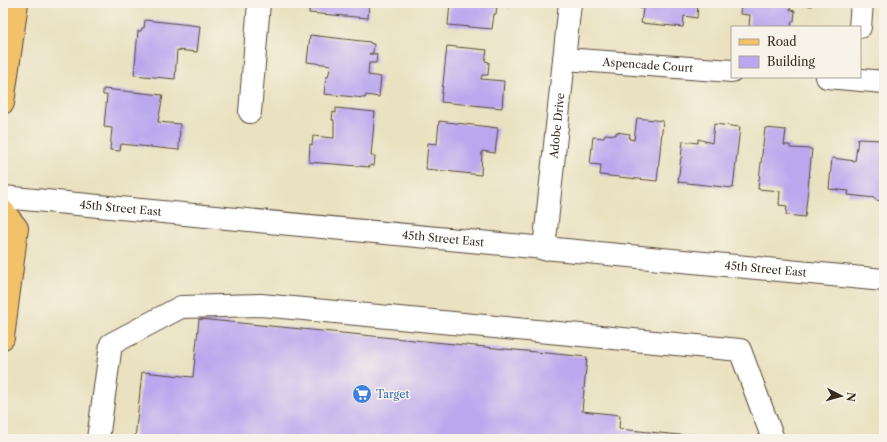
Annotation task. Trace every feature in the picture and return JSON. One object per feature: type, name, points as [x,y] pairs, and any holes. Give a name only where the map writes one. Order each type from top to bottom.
[{"type":"main road","points":[[3,103],[17,3]]},
{"type":"main road","points":[[3,211],[18,228],[3,338]]},
{"type":"street","points":[[250,112],[259,3]]},
{"type":"street","name":"Adobe Drive","points":[[544,248],[570,3]]},
{"type":"street","points":[[860,26],[862,3]]},
{"type":"street","name":"Aspencade Court","points":[[564,59],[731,71]]},
{"type":"street","points":[[854,78],[884,82]]},
{"type":"street","name":"45th Street East","points":[[3,197],[884,280]]},
{"type":"street","points":[[98,439],[111,344],[181,307],[261,305],[740,350],[773,439]]},
{"type":"building","points":[[310,3],[369,3],[368,18],[309,13]]},
{"type":"building","points":[[450,3],[510,3],[510,7],[497,5],[492,29],[448,25]]},
{"type":"building","points":[[639,3],[698,3],[697,18],[684,16],[683,27],[641,23],[643,9],[639,8]]},
{"type":"building","points":[[741,3],[791,3],[790,10],[795,11],[794,21],[792,21],[791,26],[749,26],[750,15],[740,14]]},
{"type":"building","points":[[791,3],[812,3],[812,6]]},
{"type":"building","points":[[145,20],[200,26],[197,52],[177,50],[175,79],[134,75],[138,31],[141,31],[142,28],[144,28]]},
{"type":"building","points":[[310,35],[370,42],[374,44],[373,53],[369,54],[377,54],[376,63],[369,63],[368,75],[381,77],[379,97],[366,95],[365,98],[324,94],[326,77],[328,77],[331,65],[307,62]]},
{"type":"building","points":[[447,46],[487,50],[485,61],[489,62],[488,75],[482,75],[481,79],[504,81],[502,108],[441,102]]},
{"type":"building","points":[[103,89],[163,95],[158,122],[180,124],[179,150],[121,144],[120,151],[110,150],[112,128],[104,127],[107,95],[103,95]]},
{"type":"building","points":[[336,108],[375,112],[371,156],[375,156],[374,166],[370,165],[370,167],[309,162],[310,144],[312,145],[313,136],[334,138],[334,120],[332,120],[333,112],[336,113]]},
{"type":"building","points":[[637,118],[663,121],[657,181],[600,175],[601,165],[590,164],[593,137],[604,138],[605,134],[616,135],[616,132],[630,134],[629,139],[634,140]]},
{"type":"building","points":[[439,121],[498,128],[495,153],[482,151],[481,175],[426,169],[428,143],[437,144]]},
{"type":"building","points":[[714,124],[740,127],[733,188],[678,182],[683,141],[698,143],[698,139],[712,143]]},
{"type":"building","points":[[765,128],[786,130],[784,145],[790,145],[790,148],[812,149],[805,217],[786,215],[787,206],[779,205],[780,191],[758,189]]},
{"type":"building","points":[[858,139],[884,140],[884,201],[875,200],[875,198],[848,195],[849,191],[829,189],[832,158],[855,161]]},
{"type":"building","name":"Target","points":[[199,319],[587,357],[582,411],[620,415],[619,429],[700,437],[699,439],[135,439],[142,372],[193,377]]},
{"type":"place","name":"Target","points":[[362,394]]}]
